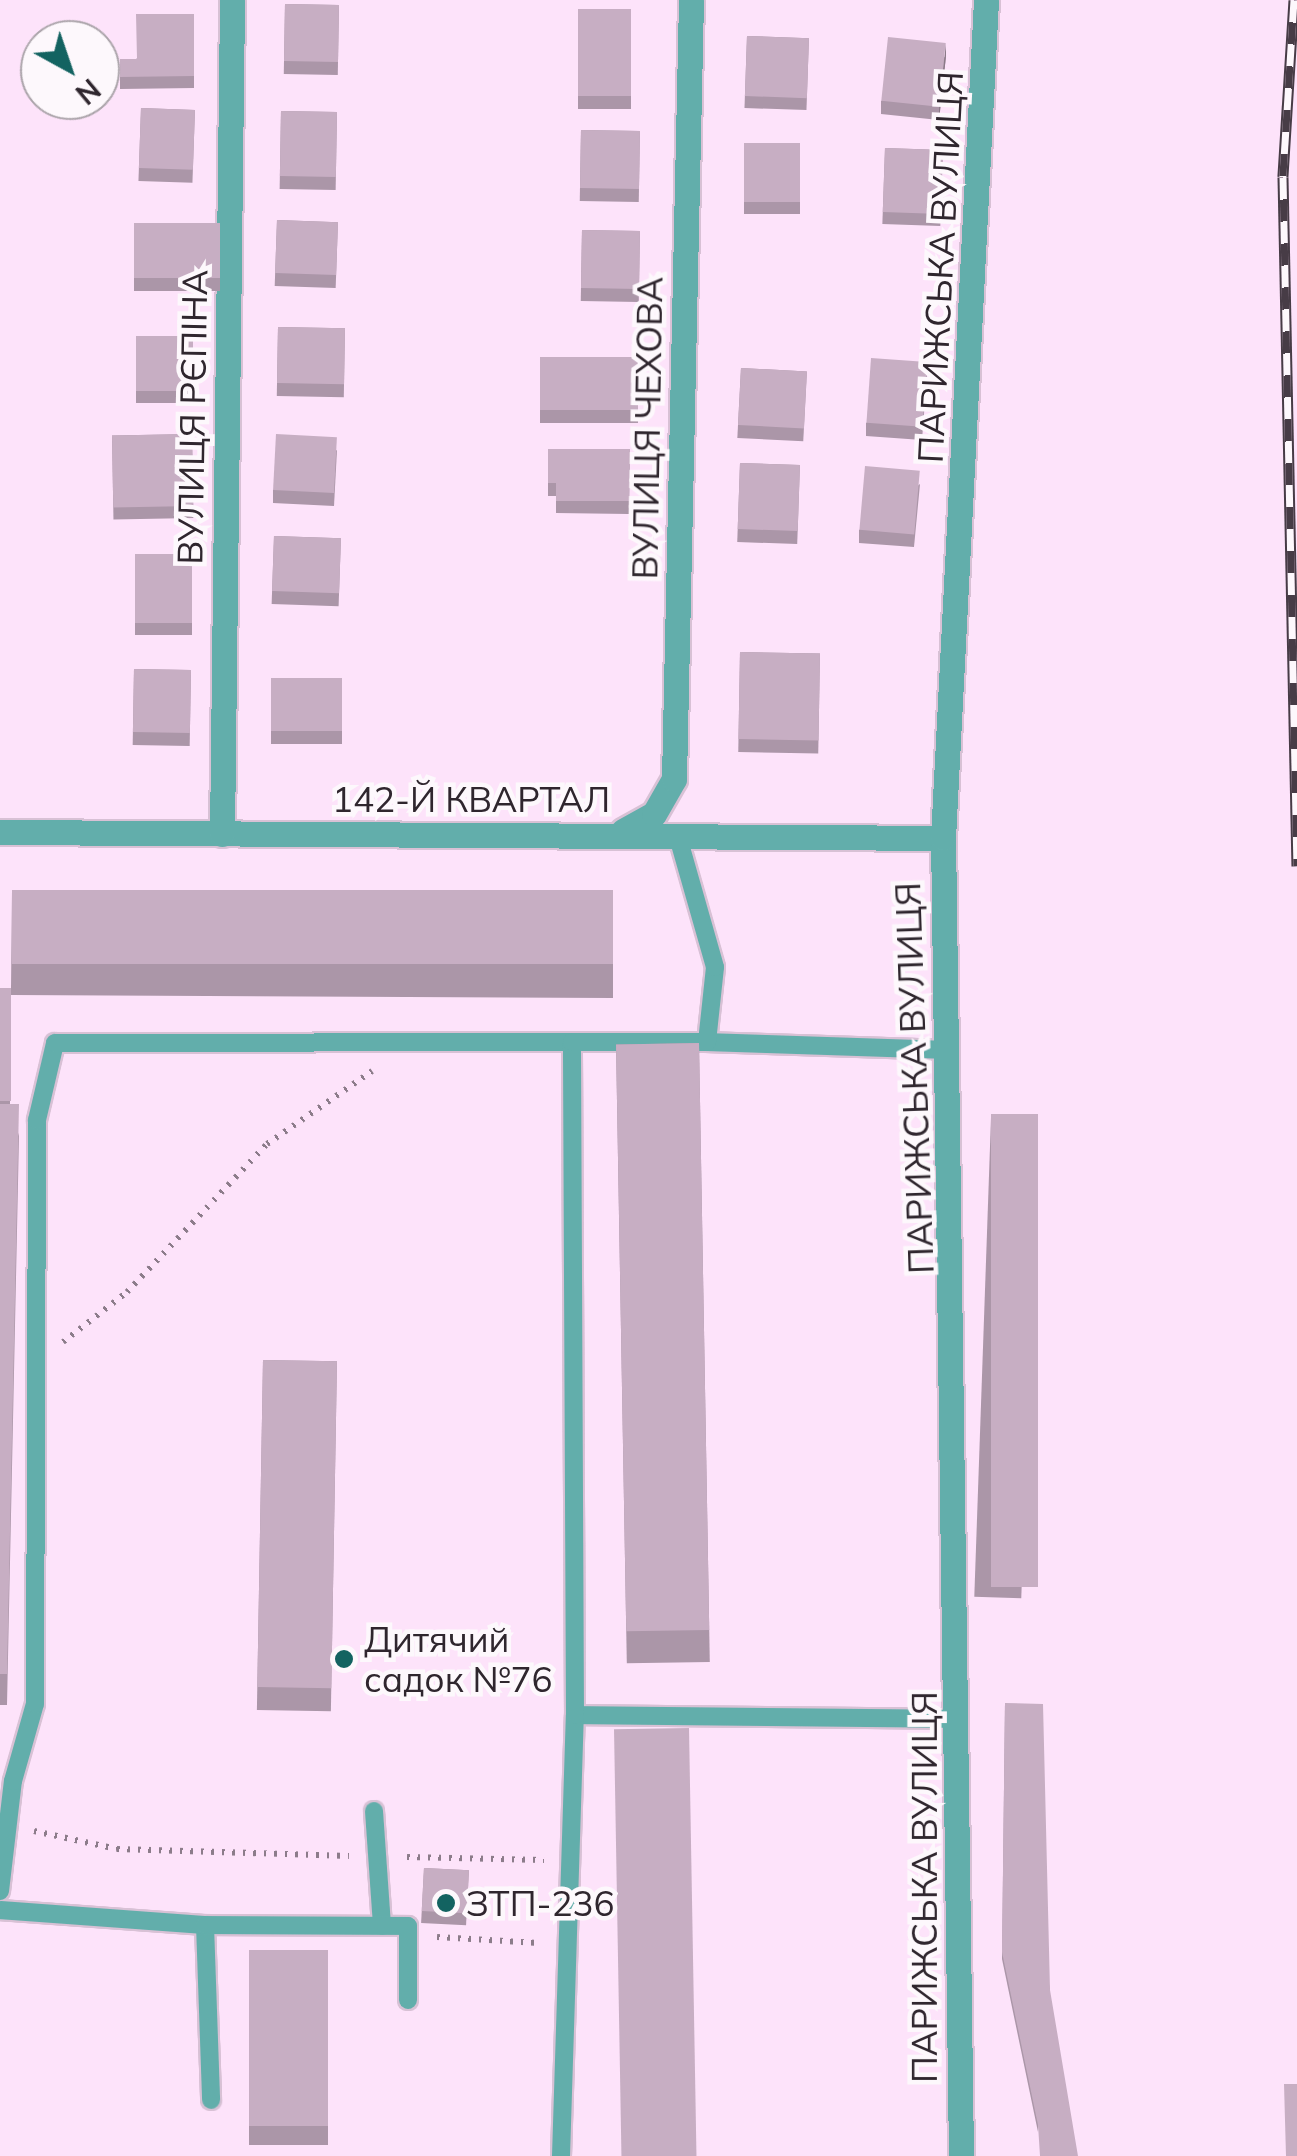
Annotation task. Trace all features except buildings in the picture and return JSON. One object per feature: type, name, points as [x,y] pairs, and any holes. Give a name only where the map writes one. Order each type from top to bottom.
[{"type":"street","name":"ВУЛИЦЯ РЄПІНА","points":[[222,834],[232,0]]},
{"type":"street","name":"ВУЛИЦЯ ЧЕХОВА","points":[[622,832],[654,814],[674,779],[691,0]]},
{"type":"street","name":"ПАРИЖСЬКА ВУЛИЦЯ","points":[[961,2156],[943,838],[986,0]]},
{"type":"street","name":"142-Й КВАРТАЛ","points":[[0,832],[622,832],[943,838]]},
{"type":"lane","points":[[676,834],[715,967],[707,1042]]},
{"type":"lane","points":[[561,2156],[564,1860],[575,1715],[572,1042]]},
{"type":"lane","points":[[0,1891],[8,1826],[6,1780],[35,1704],[36,1120],[56,1043],[707,1042],[947,1050]]},
{"type":"lane","points":[[575,1715],[958,1719]]},
{"type":"lane","points":[[374,1811],[382,1926]]},
{"type":"lane","points":[[0,1910],[205,1925],[408,1926],[408,2000]]},
{"type":"lane","points":[[205,1925],[211,2100]]},
{"type":"path","points":[[36,1364],[126,1292],[267,1144],[414,1042]]},
{"type":"path","points":[[8,1826],[117,1849],[564,1860]]},
{"type":"path","points":[[408,1926],[433,1937],[563,1945]]},
{"type":"railway","points":[[1294,0],[1283,177],[1297,866]]},
{"type":"place","name":"Дитячий садок №76","points":[[344,1659]]},
{"type":"place","name":"ЗТП-236","points":[[446,1903]]}]
